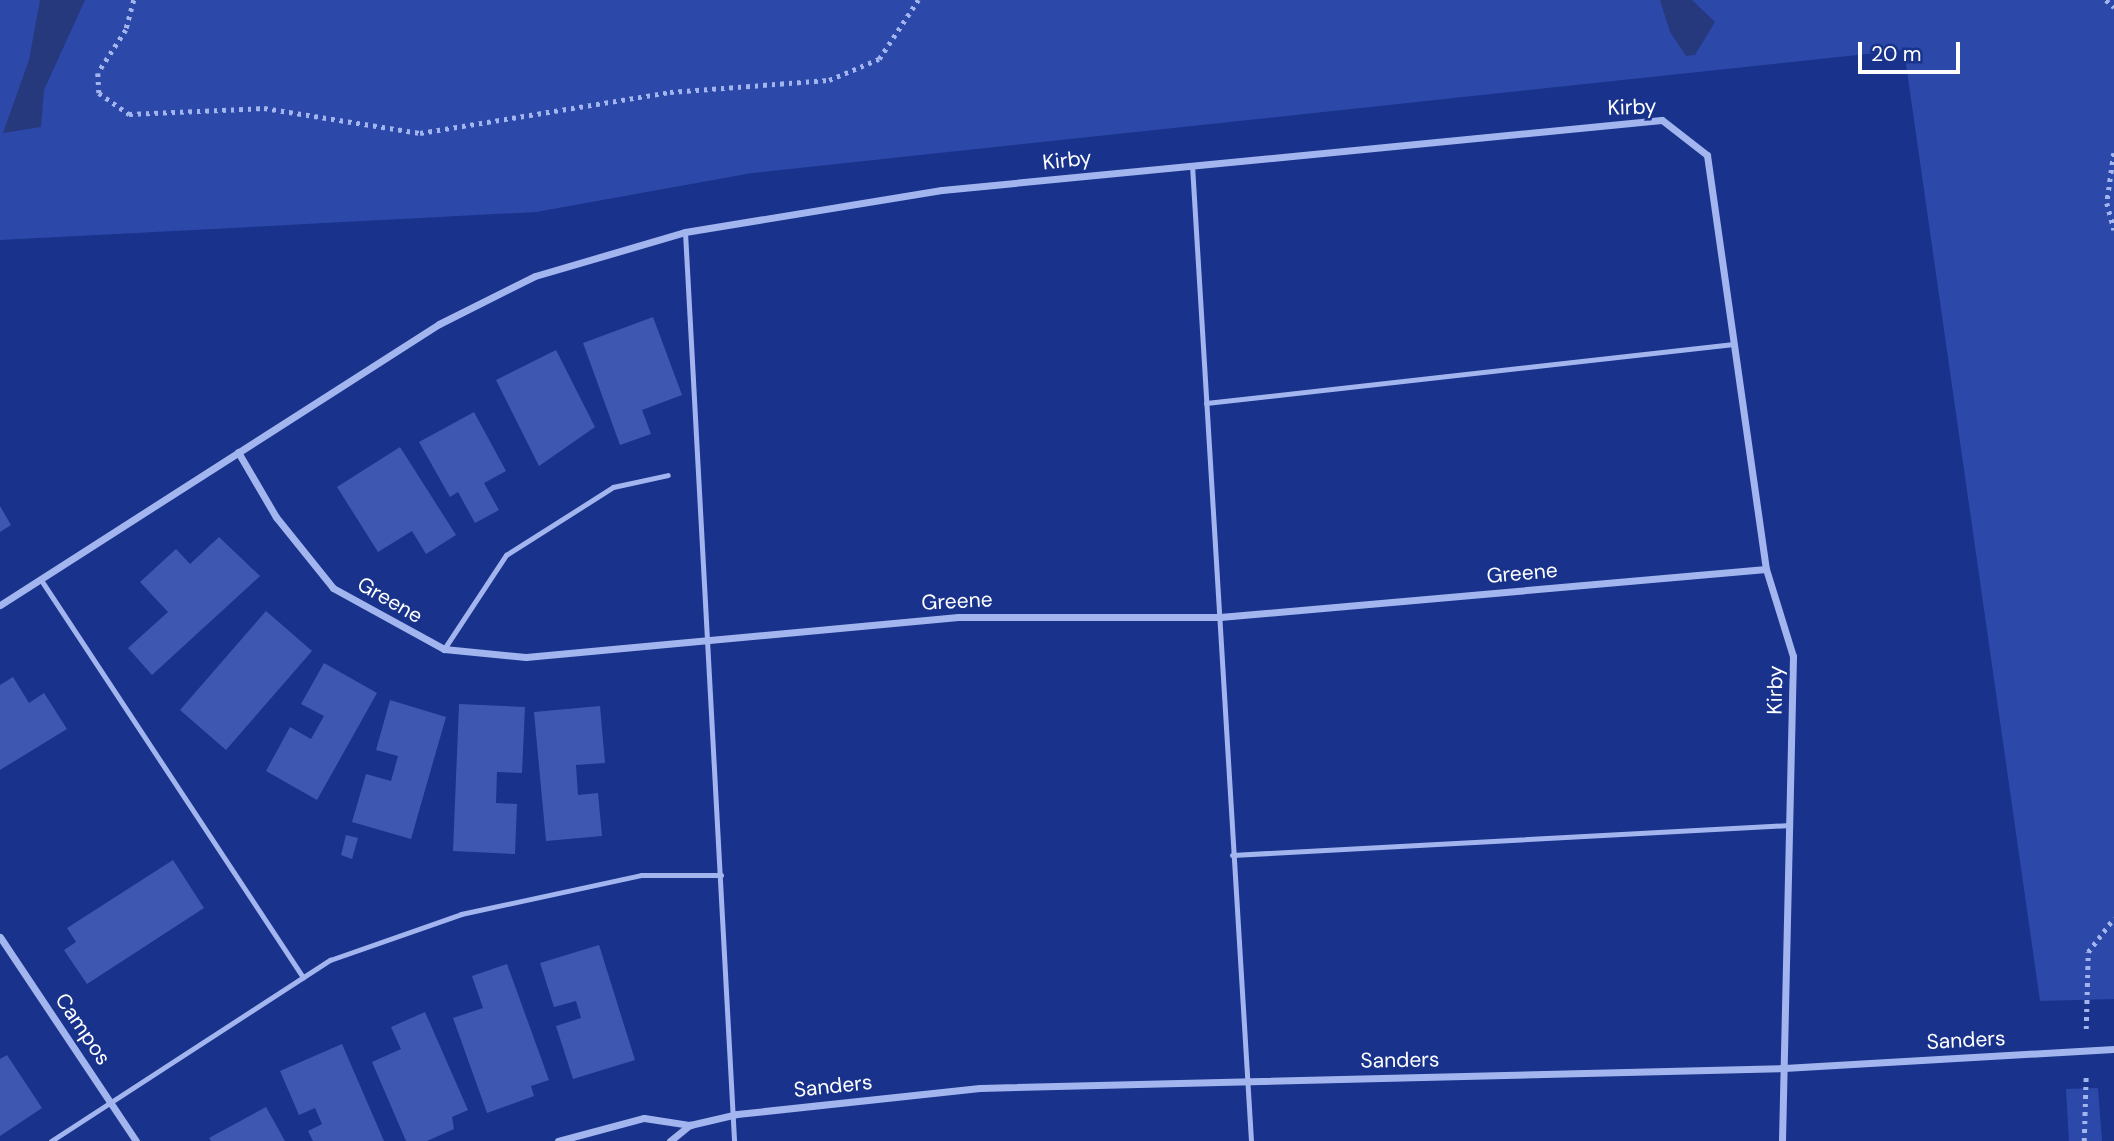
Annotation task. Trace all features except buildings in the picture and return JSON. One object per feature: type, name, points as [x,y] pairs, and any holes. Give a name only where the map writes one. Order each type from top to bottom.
[{"type":"street","name":"Kirby","points":[[0,605],[439,324],[523,282],[685,232],[942,190],[1662,120],[1707,155],[1766,569],[1793,656],[1782,1141]]},
{"type":"street","name":"Greene","points":[[238,452],[276,517],[333,588],[444,649],[526,657],[958,617],[1220,617],[1766,569]]},
{"type":"street","name":"Campos","points":[[0,937],[136,1141]]},
{"type":"street","name":"Sanders","points":[[558,1141],[644,1118],[690,1125],[733,1115],[980,1088],[1784,1068],[2114,1049]]},
{"type":"street","name":"Sanders","points":[[670,1141],[690,1125]]},
{"type":"lane","points":[[1192,166],[1251,1141]]},
{"type":"lane","points":[[685,232],[710,641],[734,1141]]},
{"type":"lane","points":[[1206,403],[1734,344]]},
{"type":"lane","points":[[444,649],[506,555],[613,487],[668,475]]},
{"type":"lane","points":[[41,580],[303,977]]},
{"type":"lane","points":[[1232,855],[1790,825]]},
{"type":"lane","points":[[51,1141],[330,960],[461,914],[641,874],[721,875]]},
{"type":"path","points":[[134,0],[126,30],[98,73],[99,93],[128,114],[264,108],[420,133],[670,92],[829,80],[878,59],[918,0]]},
{"type":"path","points":[[2106,0],[2114,7]]},
{"type":"path","points":[[2114,153],[2107,203],[2114,230]]},
{"type":"path","points":[[2086,1029],[2088,952],[2114,918]]},
{"type":"path","points":[[2084,1141],[2086,1074]]},
{"type":"shaded area","points":[[0,0],[2114,0],[2114,999],[2040,1001],[1904,50],[752,173],[536,212],[0,240]]},
{"type":"shaded area","points":[[40,0],[85,0],[44,90],[41,127],[3,133],[29,60]]},
{"type":"shaded area","points":[[1660,0],[1692,0],[1715,22],[1695,55],[1686,56],[1670,32]]},
{"type":"shaded area","points":[[2098,1088],[2102,1141],[2069,1141],[2066,1089]]}]
